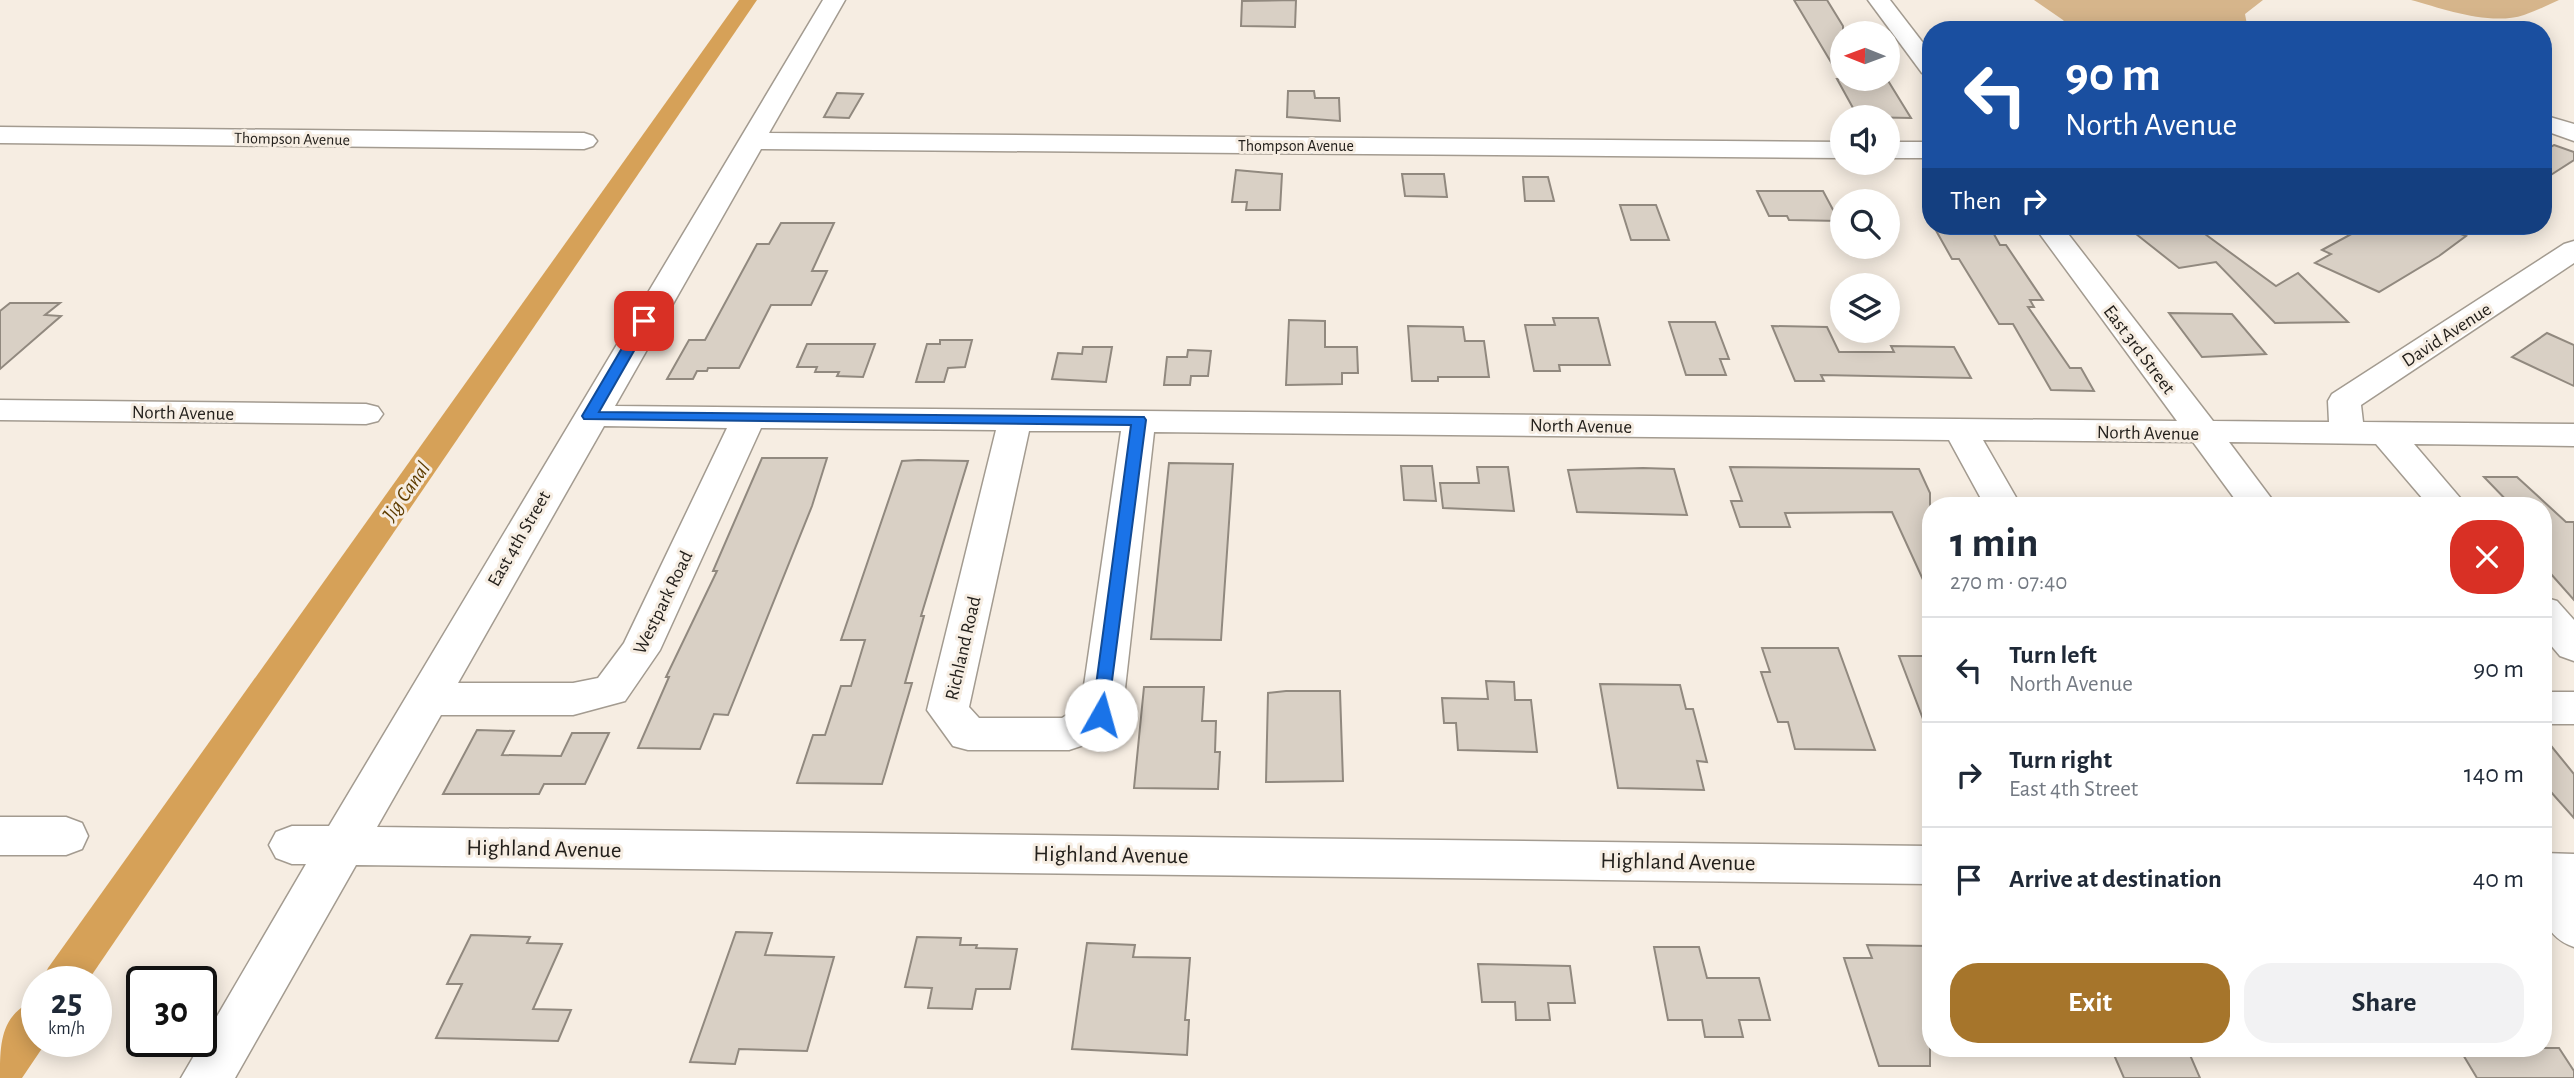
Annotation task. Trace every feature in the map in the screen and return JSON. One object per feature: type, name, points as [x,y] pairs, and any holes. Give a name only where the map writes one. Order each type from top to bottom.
[{"type":"street","name":"East 4th Street","points":[[206,1078],[589,416],[834,0]]},
{"type":"street","points":[[1879,0],[1922,57]]},
{"type":"street","points":[[2552,125],[2574,133]]},
{"type":"street","name":"Thompson Avenue","points":[[0,135],[584,141]]},
{"type":"street","name":"Thompson Avenue","points":[[750,141],[1830,150]]},
{"type":"street","points":[[1900,150],[1922,150]]},
{"type":"street","name":"East 3rd Street","points":[[2055,235],[2252,497]]},
{"type":"street","name":"David Avenue","points":[[2347,432],[2344,401],[2574,250]]},
{"type":"street","name":"North Avenue","points":[[0,410],[366,414]]},
{"type":"street","name":"North Avenue","points":[[589,416],[2574,435]]},
{"type":"street","name":"Westpark Road","points":[[425,699],[573,699],[611,690],[640,650],[749,417]]},
{"type":"street","name":"Richland Road","points":[[1015,419],[947,710],[968,734],[1069,734],[1101,715],[1139,420]]},
{"type":"street","points":[[1961,430],[1998,497]]},
{"type":"street","points":[[2384,432],[2441,497]]},
{"type":"street","points":[[2552,621],[2574,646]]},
{"type":"street","points":[[2552,708],[2574,708]]},
{"type":"street","points":[[0,836],[66,836]]},
{"type":"street","name":"Highland Avenue","points":[[292,845],[1922,865]]},
{"type":"street","points":[[2552,873],[2574,874]]},
{"type":"street","points":[[2552,897],[2574,926]]},
{"type":"shaded area","points":[[2034,0],[2263,0],[2245,14],[2246,21],[2063,20]]},
{"type":"shaded area","points":[[2411,0],[2559,0],[2524,15],[2497,19],[2452,12]]},
{"type":"building","points":[[1296,0],[1295,27],[1241,26],[1242,1]]},
{"type":"building","points":[[1794,0],[1827,0],[1840,21],[1830,21],[1830,61]]},
{"type":"building","points":[[1288,91],[1314,91],[1315,98],[1339,98],[1340,121],[1287,117]]},
{"type":"building","points":[[1844,91],[1894,91],[1911,118],[1900,118],[1900,105],[1851,105]]},
{"type":"building","points":[[837,93],[863,94],[849,118],[824,117]]},
{"type":"building","points":[[2552,146],[2574,152],[2574,160],[2552,174]]},
{"type":"building","points":[[1236,170],[1282,174],[1280,210],[1246,210],[1247,202],[1232,202]]},
{"type":"building","points":[[1402,174],[1444,174],[1447,197],[1405,196]]},
{"type":"building","points":[[1523,177],[1548,177],[1554,201],[1525,201]]},
{"type":"building","points":[[1757,191],[1823,191],[1830,204],[1830,221],[1789,220],[1787,216],[1769,216]]},
{"type":"building","points":[[1620,205],[1656,205],[1669,240],[1631,240]]},
{"type":"building","points":[[781,223],[834,223],[812,271],[827,271],[811,305],[771,305],[739,368],[708,368],[707,371],[697,371],[693,379],[667,379],[689,340],[705,340],[757,244],[769,244]]},
{"type":"building","points":[[1938,235],[1994,235],[2000,245],[2006,245],[2043,300],[2030,300],[2034,307],[2028,307],[2070,368],[2081,368],[2094,391],[2051,390],[2013,324],[1999,324],[1959,259],[1952,259]]},
{"type":"building","points":[[2137,235],[2206,235],[2276,286],[2298,273],[2348,322],[2275,323],[2216,262],[2179,268]]},
{"type":"building","points":[[2350,235],[2466,236],[2439,256],[2379,292],[2315,263],[2331,254],[2322,250]]},
{"type":"building","points":[[10,303],[60,303],[45,315],[61,316],[0,369],[0,311]]},
{"type":"building","points":[[2169,313],[2232,314],[2266,354],[2202,357]]},
{"type":"building","points":[[1553,318],[1598,318],[1610,365],[1559,365],[1560,371],[1534,371],[1525,325],[1555,325]]},
{"type":"building","points":[[1289,320],[1325,321],[1325,347],[1357,347],[1358,373],[1342,373],[1342,384],[1286,385]]},
{"type":"building","points":[[1669,322],[1715,322],[1729,359],[1720,359],[1726,375],[1686,375]]},
{"type":"building","points":[[1408,326],[1463,327],[1465,341],[1484,341],[1489,377],[1438,377],[1438,381],[1412,381]]},
{"type":"building","points":[[1772,326],[1827,327],[1830,343],[1835,343],[1839,352],[1894,352],[1891,346],[1954,347],[1971,378],[1821,375],[1824,381],[1795,381]]},
{"type":"building","points":[[2547,333],[2574,345],[2574,386],[2512,357]]},
{"type":"building","points":[[940,340],[972,340],[965,367],[948,368],[944,382],[916,382],[927,344],[940,344]]},
{"type":"building","points":[[807,344],[875,344],[863,377],[837,376],[839,372],[815,372],[817,367],[797,367]]},
{"type":"building","points":[[1083,347],[1112,347],[1106,382],[1052,379],[1058,353],[1082,354]]},
{"type":"building","points":[[1188,350],[1211,351],[1208,376],[1191,376],[1190,385],[1164,385],[1167,357],[1187,357]]},
{"type":"building","points":[[762,458],[827,458],[812,506],[728,715],[714,714],[700,749],[638,748],[669,677],[666,677],[717,571],[713,571]]},
{"type":"building","points":[[902,461],[968,461],[921,616],[924,616],[905,683],[912,683],[882,784],[797,783],[813,735],[825,735],[841,686],[851,686],[865,640],[841,640]]},
{"type":"building","points":[[1169,463],[1233,464],[1221,640],[1151,639]]},
{"type":"building","points":[[1401,466],[1432,466],[1436,501],[1404,500]]},
{"type":"building","points":[[1477,467],[1508,467],[1514,511],[1443,508],[1440,483],[1479,483]]},
{"type":"building","points":[[1730,467],[1919,469],[1930,493],[1930,497],[1922,497],[1922,578],[1892,512],[1785,513],[1790,527],[1740,527],[1731,501],[1742,501]]},
{"type":"building","points":[[1674,469],[1687,515],[1577,512],[1568,470]]},
{"type":"building","points":[[2484,477],[2517,477],[2539,497],[2503,497]]},
{"type":"building","points":[[2552,509],[2566,522],[2574,522],[2574,600],[2552,575]]},
{"type":"building","points":[[1762,648],[1838,648],[1875,750],[1795,749],[1788,722],[1778,722],[1761,672],[1770,672]]},
{"type":"building","points":[[1899,656],[1922,656],[1922,716]]},
{"type":"building","points":[[1486,681],[1514,682],[1515,700],[1531,700],[1537,752],[1458,750],[1456,723],[1444,723],[1442,698],[1488,699]]},
{"type":"building","points":[[1600,684],[1680,685],[1686,709],[1693,709],[1707,762],[1697,761],[1704,790],[1618,788]]},
{"type":"building","points":[[1144,687],[1204,687],[1202,721],[1216,721],[1215,752],[1220,752],[1218,789],[1134,788]]},
{"type":"building","points":[[1340,691],[1343,781],[1266,782],[1268,693]]},
{"type":"building","points":[[477,730],[514,731],[502,755],[561,756],[572,733],[609,733],[585,784],[544,784],[539,794],[443,794]]},
{"type":"building","points":[[2552,747],[2574,774],[2574,818],[2552,793]]},
{"type":"building","points":[[736,932],[772,933],[765,955],[834,957],[807,1051],[739,1049],[735,1064],[690,1062]]},
{"type":"building","points":[[471,935],[530,937],[527,943],[562,944],[533,1009],[571,1010],[558,1041],[436,1038],[462,984],[447,984]]},
{"type":"building","points":[[917,937],[961,938],[960,945],[1017,949],[1010,989],[976,989],[972,1009],[928,1008],[932,988],[905,987]]},
{"type":"building","points":[[1087,943],[1135,945],[1133,957],[1190,958],[1185,1020],[1189,1020],[1187,1055],[1072,1049]]},
{"type":"building","points":[[1867,945],[1922,946],[1922,1057],[1930,1057],[1930,1066],[1879,1066],[1844,958],[1872,958]]},
{"type":"building","points":[[1654,947],[1699,947],[1707,978],[1759,978],[1770,1020],[1739,1020],[1743,1037],[1705,1037],[1702,1020],[1668,1020]]},
{"type":"building","points":[[1478,964],[1570,966],[1575,1003],[1548,1003],[1550,1020],[1516,1020],[1515,1002],[1482,1002]]},
{"type":"building","points":[[2552,1048],[2559,1048],[2574,1071],[2574,1078],[2477,1078],[2464,1057],[2552,1057]]},
{"type":"building","points":[[2115,1057],[2191,1057],[2200,1078],[2124,1078]]},
{"type":"waterway","name":"Jig Canal","points":[[74,966],[748,0]]},
{"type":"waterway","name":"Jig Canal","points":[[0,1072],[21,1042]]},
{"type":"route","points":[[644,321],[589,416],[1139,420],[1101,715]]}]
